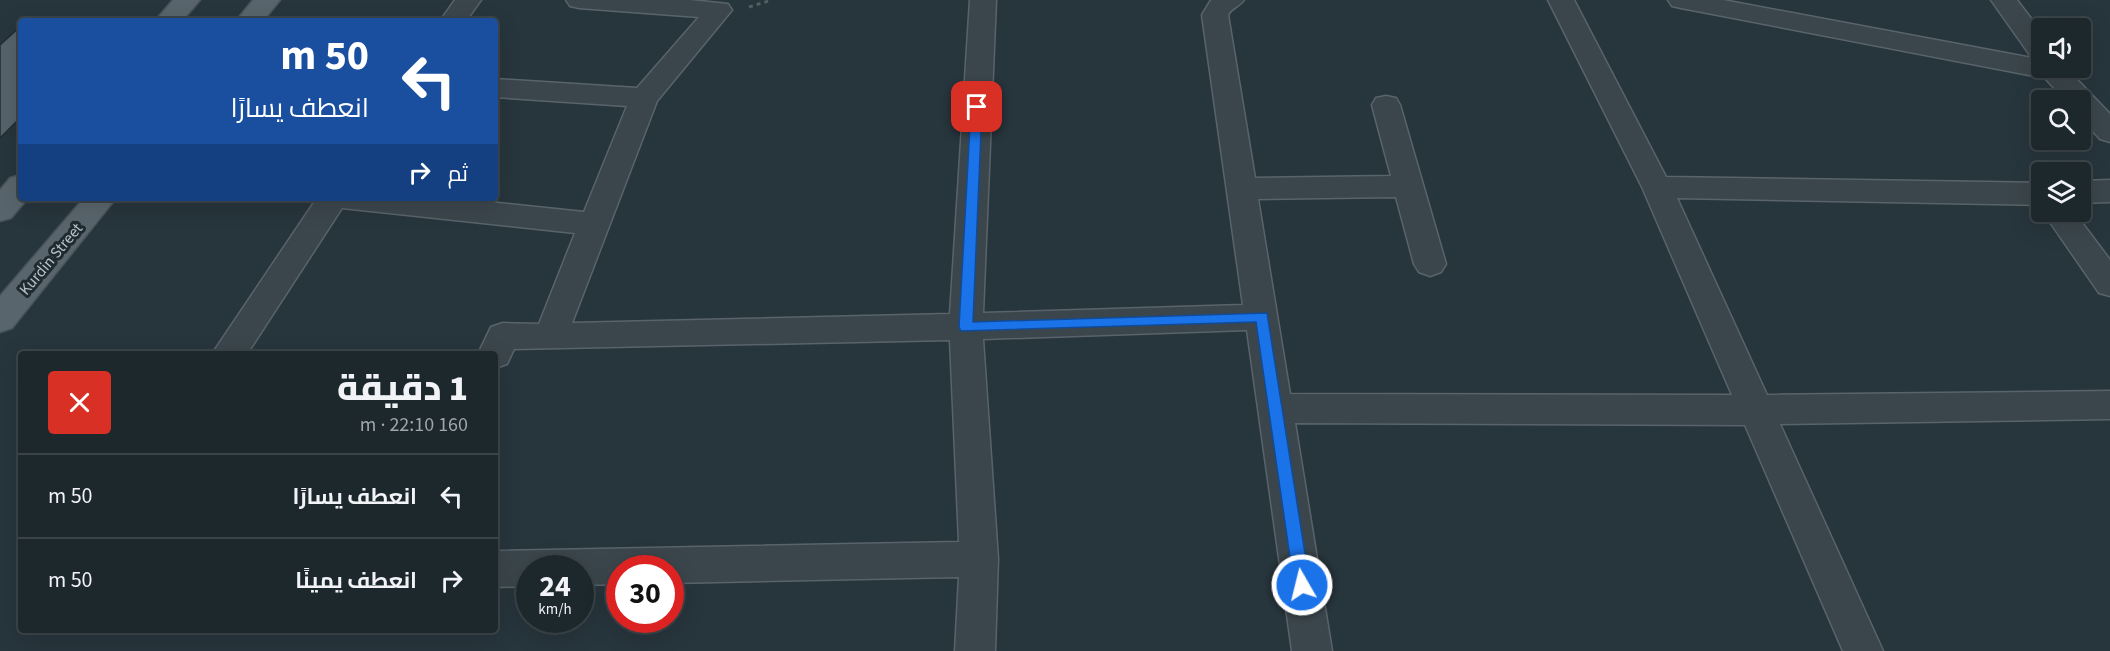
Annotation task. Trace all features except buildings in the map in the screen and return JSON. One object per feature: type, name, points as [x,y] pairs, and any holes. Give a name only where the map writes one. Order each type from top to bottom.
[{"type":"main road","points":[[171,18],[187,0]]},
{"type":"main road","points":[[252,18],[267,0]]},
{"type":"main road","points":[[0,210],[18,189]]},
{"type":"main road","name":"Kurdin Street","points":[[0,319],[98,201]]},
{"type":"street","points":[[455,18],[468,0]]},
{"type":"street","points":[[550,337],[644,98],[719,10],[579,0]]},
{"type":"street","points":[[975,651],[979,559],[966,327],[983,0]]},
{"type":"street","points":[[1231,0],[1221,4],[1215,15],[1312,651]]},
{"type":"street","points":[[1561,0],[1657,187],[1863,651]]},
{"type":"street","points":[[1681,0],[2031,61]]},
{"type":"street","points":[[2004,0],[2031,38]]},
{"type":"street","points":[[2062,78],[2110,132]]},
{"type":"street","points":[[498,88],[644,98]]},
{"type":"street","points":[[1386,105],[1430,264]]},
{"type":"street","points":[[1242,189],[1409,186]]},
{"type":"street","points":[[1657,187],[2031,194]]},
{"type":"street","points":[[2091,192],[2110,191]]},
{"type":"street","points":[[231,351],[331,201]]},
{"type":"street","points":[[375,201],[595,224]]},
{"type":"street","points":[[2065,222],[2110,284]]},
{"type":"street","points":[[496,351],[503,336],[550,337],[966,327],[1262,317]]},
{"type":"street","points":[[1276,408],[1755,410],[2110,405]]},
{"type":"street","points":[[498,569],[979,559]]},
{"type":"route","points":[[977,107],[966,327],[1262,317],[1302,585]]}]
